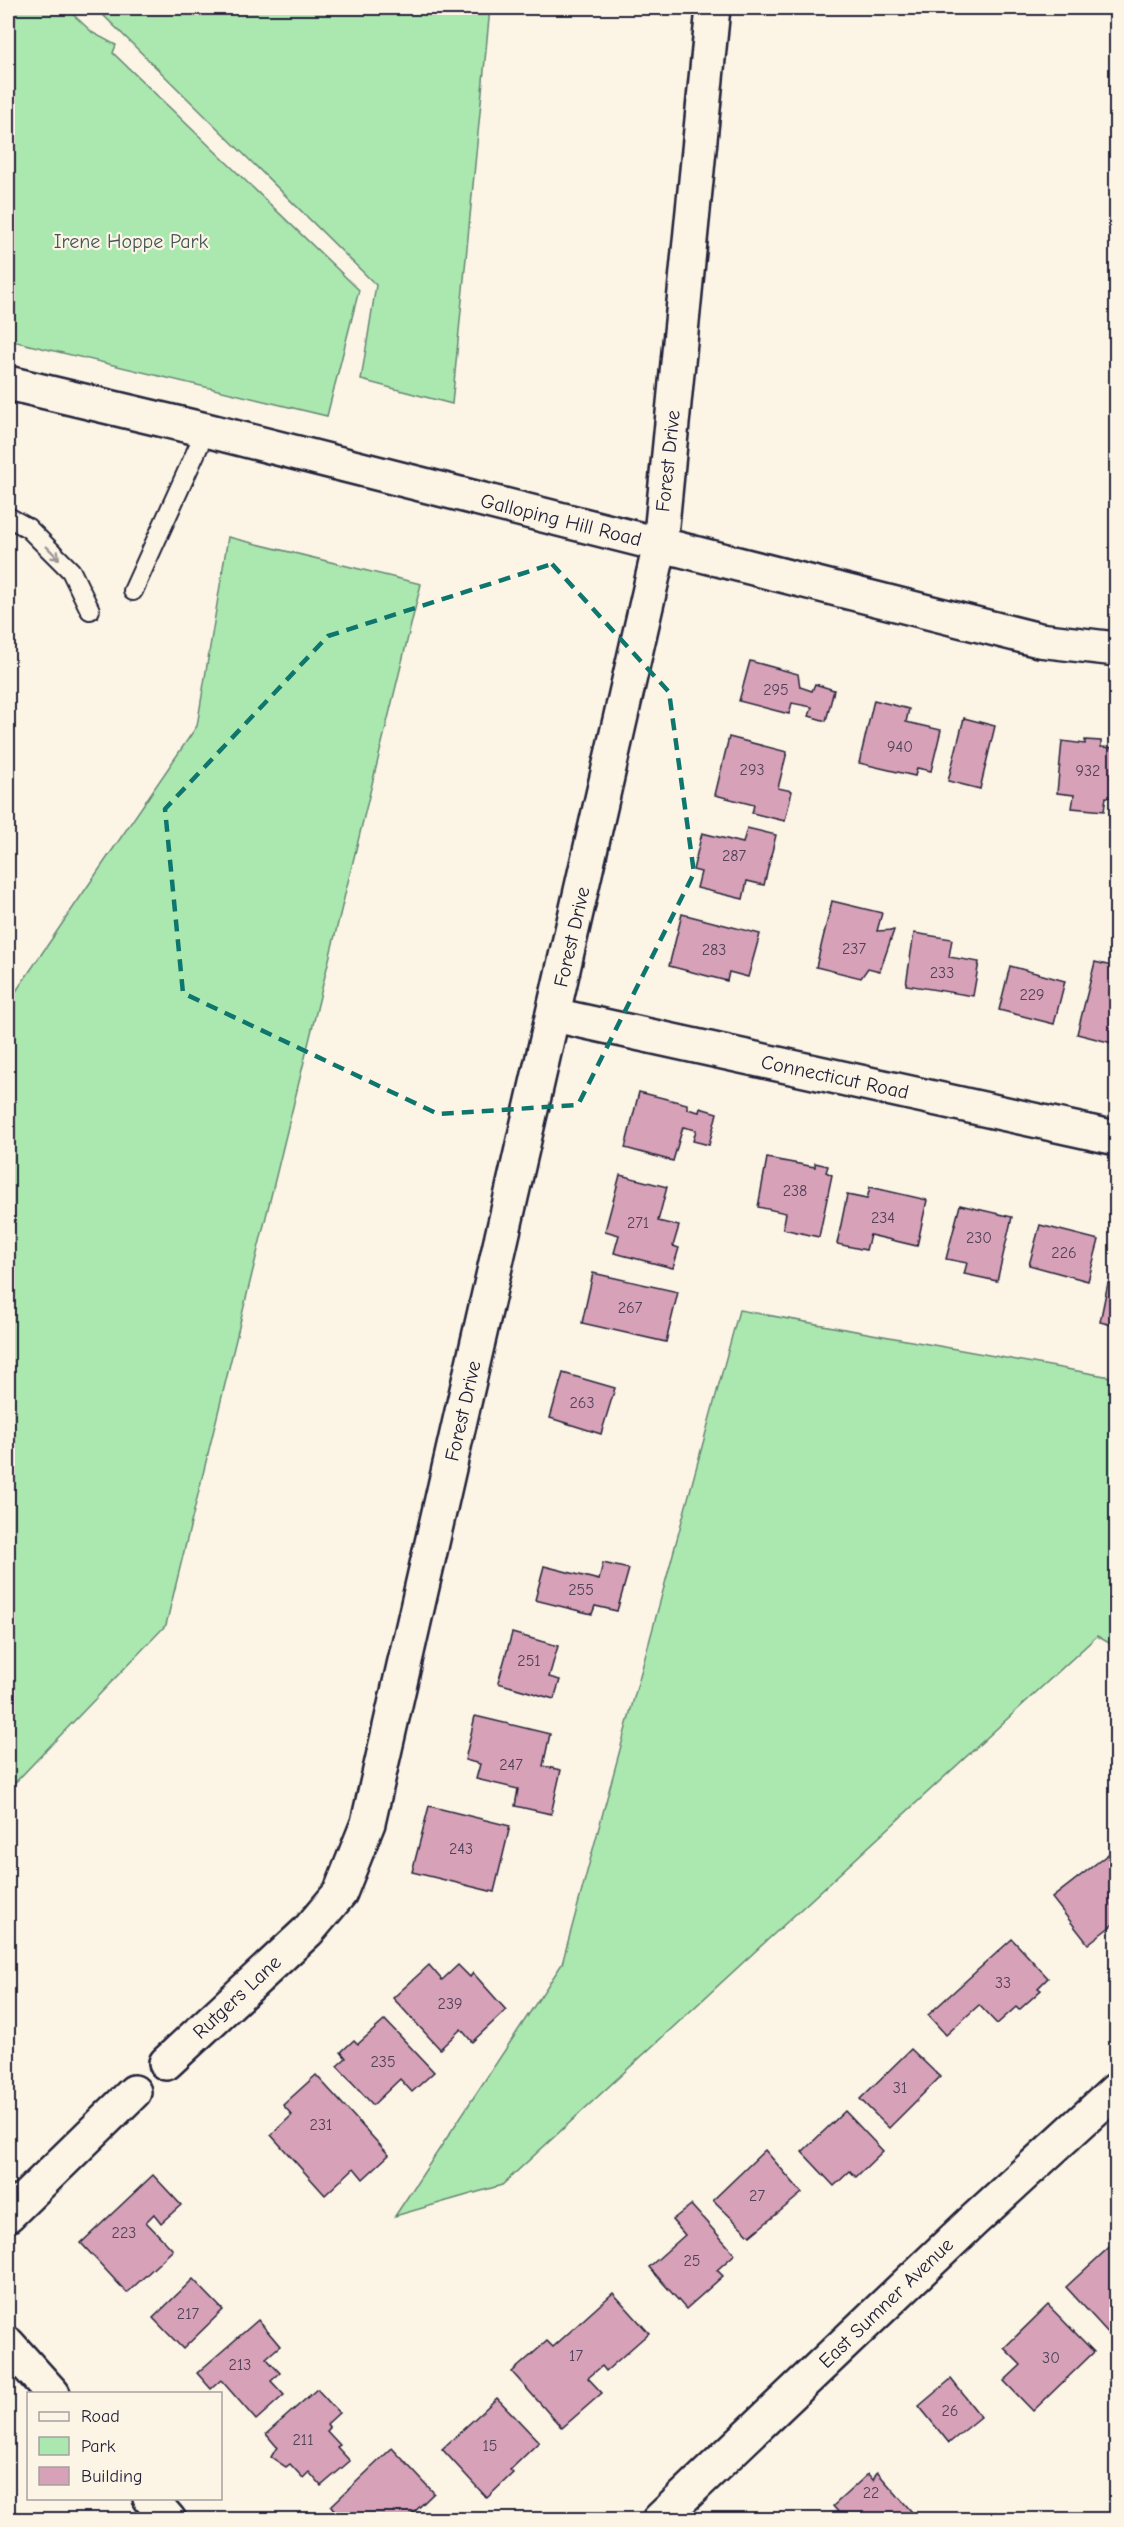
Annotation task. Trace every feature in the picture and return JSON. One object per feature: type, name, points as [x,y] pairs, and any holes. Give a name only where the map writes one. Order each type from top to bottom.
[{"type":"street","name":"Forest Drive","points":[[308,1931],[340,1893],[368,1823],[660,545],[713,8]]},
{"type":"street","name":"Galloping Hill Road","points":[[8,383],[206,430],[1039,640],[1116,649]]},
{"type":"street","name":"Connecticut Road","points":[[554,1015],[1116,1138]]},
{"type":"street","name":"Rutgers Lane","points":[[166,2063],[308,1931]]},
{"type":"street","name":"East Sumner Avenue","points":[[659,2520],[973,2221],[1116,2090]]},
{"type":"street","points":[[8,2215],[134,2092]]},
{"type":"street","points":[[8,2344],[51,2392]]},
{"type":"street","points":[[151,2500],[169,2520]]},
{"type":"lane","points":[[133,591],[206,430]]},
{"type":"lane","points":[[8,517],[28,528],[70,571],[90,610]]},
{"type":"highlighted area","points":[[552,564],[669,692],[694,873],[578,1105],[438,1114],[183,993],[165,809],[328,636]]},
{"type":"green space","name":"Irene Hoppe Park","points":[[8,8],[66,8],[93,33],[116,45],[113,53],[359,290],[327,416],[8,340]]},
{"type":"green space","points":[[96,8],[490,8],[452,404],[361,380],[376,285]]},
{"type":"green space","points":[[228,537],[421,584],[166,1625],[8,1790],[8,1003],[197,726]]},
{"type":"green space","points":[[739,1310],[1116,1378],[1116,1647],[1097,1636],[502,2185],[395,2216],[562,1964]]},
{"type":"building","points":[[750,661],[798,674],[800,687],[812,691],[815,684],[834,690],[826,721],[809,716],[812,707],[792,703],[789,714],[739,701]]},
{"type":"building","points":[[874,700],[909,709],[906,722],[941,730],[931,771],[917,768],[915,776],[859,763]]},
{"type":"building","points":[[964,718],[995,726],[980,789],[948,781]]},
{"type":"building","points":[[729,737],[787,752],[778,788],[792,791],[785,821],[752,813],[754,805],[715,795]]},
{"type":"building","points":[[1085,740],[1101,741],[1101,747],[1116,748],[1116,798],[1106,797],[1104,811],[1072,808],[1074,795],[1057,793],[1062,741],[1085,744]]},
{"type":"building","points":[[747,828],[776,835],[764,885],[747,881],[743,899],[697,888],[701,872],[693,870],[702,833],[743,843]]},
{"type":"building","points":[[832,901],[882,913],[877,931],[894,930],[880,971],[868,968],[861,978],[816,967]]},
{"type":"building","points":[[682,914],[760,934],[748,977],[729,972],[727,981],[669,966]]},
{"type":"building","points":[[914,933],[952,939],[949,957],[979,962],[973,996],[906,985]]},
{"type":"building","points":[[1095,962],[1116,967],[1116,1044],[1077,1034]]},
{"type":"building","points":[[1010,966],[1065,981],[1054,1024],[999,1010]]},
{"type":"building","points":[[639,1092],[687,1104],[687,1109],[699,1112],[700,1108],[717,1113],[709,1145],[693,1141],[696,1130],[683,1127],[673,1161],[625,1148]]},
{"type":"building","points":[[767,1158],[815,1167],[815,1163],[828,1166],[826,1172],[832,1175],[819,1237],[783,1229],[786,1213],[758,1207]]},
{"type":"building","points":[[620,1175],[667,1187],[658,1221],[679,1226],[673,1246],[679,1248],[673,1268],[614,1253],[619,1235],[605,1231]]},
{"type":"building","points":[[870,1187],[927,1200],[917,1246],[870,1235],[866,1250],[837,1244],[847,1195],[867,1199]]},
{"type":"building","points":[[960,1205],[1012,1217],[997,1281],[964,1274],[967,1263],[946,1259]]},
{"type":"building","points":[[1040,1225],[1099,1240],[1088,1281],[1029,1265]]},
{"type":"building","points":[[593,1273],[678,1292],[666,1342],[582,1323]]},
{"type":"building","points":[[1108,1283],[1116,1285],[1116,1326],[1100,1322]]},
{"type":"building","points":[[563,1373],[615,1388],[601,1434],[550,1418]]},
{"type":"building","points":[[603,1563],[629,1569],[617,1611],[595,1606],[592,1614],[535,1600],[544,1566],[599,1580]]},
{"type":"building","points":[[512,1633],[558,1646],[549,1677],[560,1680],[554,1699],[498,1683]]},
{"type":"building","points":[[475,1716],[550,1734],[543,1766],[561,1770],[551,1814],[515,1806],[518,1789],[476,1779],[480,1764],[465,1760]]},
{"type":"building","points":[[429,1806],[510,1826],[494,1892],[412,1872]]},
{"type":"building","points":[[1116,1848],[1116,1922],[1088,1944],[1052,1898]]},
{"type":"building","points":[[1012,1939],[1048,1978],[1038,1988],[1041,1990],[1019,2010],[1016,2007],[997,2024],[979,2005],[946,2035],[928,2015]]},
{"type":"building","points":[[429,1965],[442,1980],[458,1965],[470,1977],[473,1973],[506,2010],[472,2042],[461,2029],[440,2049],[393,1998]]},
{"type":"building","points":[[385,2020],[434,2072],[412,2092],[400,2079],[373,2105],[337,2066],[346,2058],[341,2052],[354,2040],[358,2044]]},
{"type":"building","points":[[911,2049],[940,2077],[889,2128],[860,2099]]},
{"type":"building","points":[[316,2075],[389,2155],[363,2179],[354,2168],[325,2195],[271,2135],[292,2115],[283,2105]]},
{"type":"building","points":[[845,2111],[883,2151],[856,2177],[850,2171],[834,2186],[802,2152]]},
{"type":"building","points":[[765,2150],[802,2193],[750,2236],[713,2200]]},
{"type":"building","points":[[153,2175],[181,2205],[161,2223],[154,2214],[146,2222],[173,2250],[127,2293],[81,2243]]},
{"type":"building","points":[[691,2205],[735,2254],[717,2270],[723,2276],[686,2309],[649,2267],[685,2235],[672,2220]]},
{"type":"building","points":[[1116,2241],[1116,2331],[1111,2336],[1066,2287]]},
{"type":"building","points":[[193,2279],[223,2310],[183,2349],[153,2318]]},
{"type":"building","points":[[613,2293],[649,2333],[606,2371],[602,2366],[588,2378],[602,2393],[562,2428],[512,2372],[547,2341],[553,2347]]},
{"type":"building","points":[[1048,2305],[1094,2352],[1033,2411],[1004,2381],[1021,2365],[1004,2348]]},
{"type":"building","points":[[258,2320],[280,2346],[266,2358],[280,2373],[271,2381],[284,2395],[256,2420],[221,2380],[211,2389],[197,2373]]},
{"type":"building","points":[[951,2379],[981,2417],[949,2443],[919,2406]]},
{"type":"building","points":[[317,2389],[339,2413],[327,2424],[330,2428],[327,2431],[350,2461],[321,2486],[309,2472],[303,2478],[290,2464],[286,2467],[271,2457],[277,2447],[266,2434]]},
{"type":"building","points":[[497,2398],[539,2442],[510,2470],[513,2473],[487,2498],[442,2449]]},
{"type":"building","points":[[392,2448],[434,2493],[406,2520],[343,2520],[331,2506]]},
{"type":"building","points":[[877,2472],[912,2512],[904,2520],[831,2520],[839,2513],[833,2506],[868,2474],[873,2480]]}]
